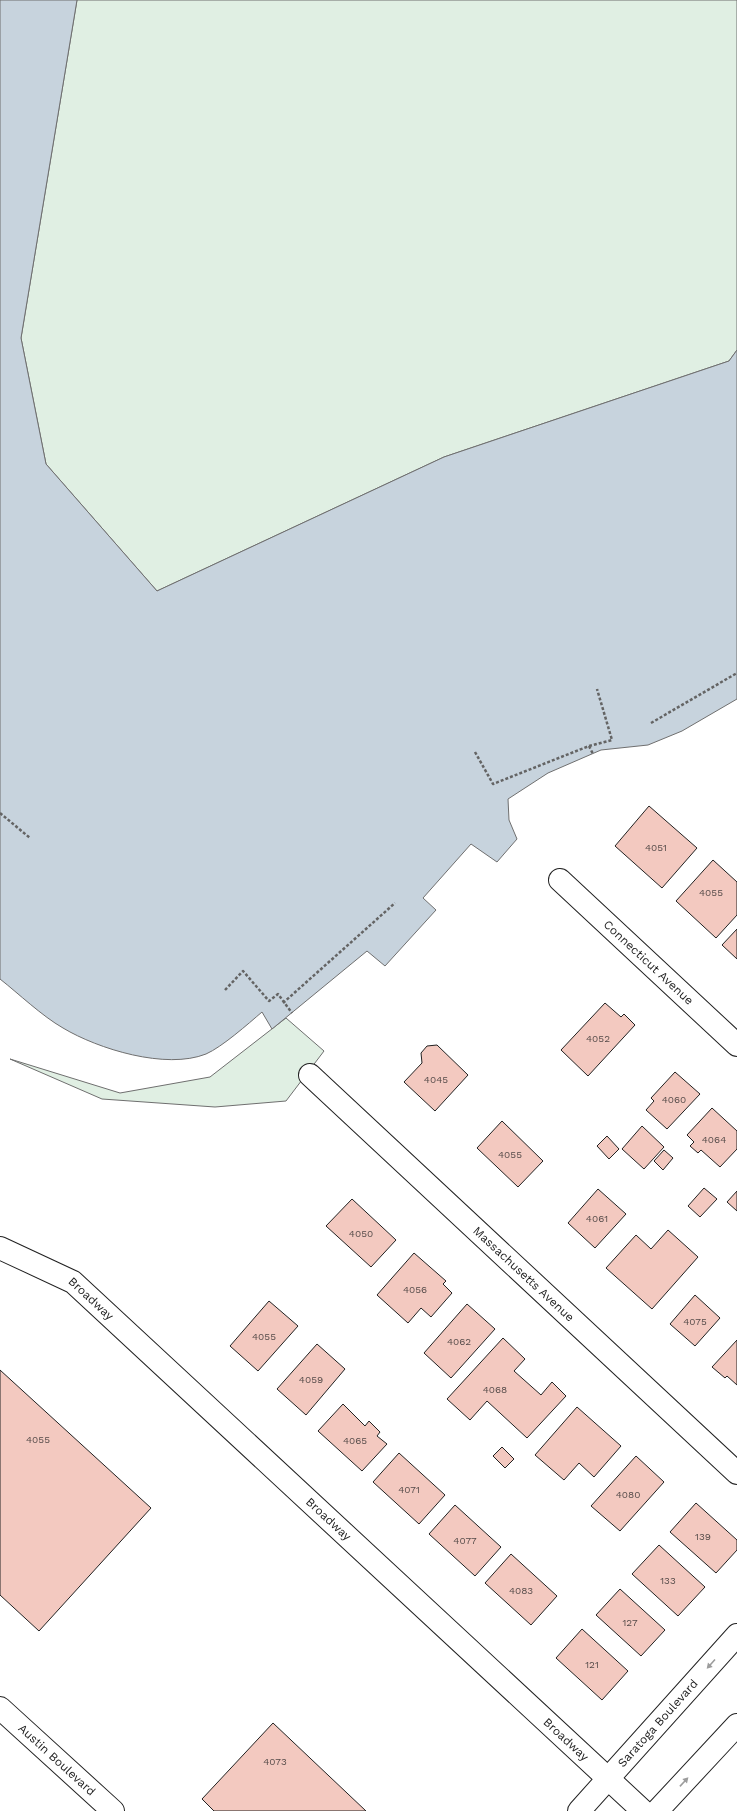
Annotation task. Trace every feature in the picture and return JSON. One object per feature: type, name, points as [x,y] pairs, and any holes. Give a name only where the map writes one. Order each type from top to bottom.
[{"type":"street","name":"Connecticut Avenue","points":[[560,880],[737,1045]]},
{"type":"street","name":"Massachusetts Avenue","points":[[310,1075],[737,1473]]},
{"type":"street","name":"Broadway","points":[[0,1248],[73,1282],[643,1811]]},
{"type":"street","name":"Saratoga Boulevard","points":[[578,1811],[737,1635]]},
{"type":"street","name":"Austin Boulevard","points":[[0,1708],[113,1811]]},
{"type":"street","points":[[657,1811],[737,1725]]},
{"type":"path","points":[[651,723],[737,673]]},
{"type":"path","points":[[475,752],[493,784],[589,746],[612,740],[597,689]]},
{"type":"path","points":[[589,746],[593,754]]},
{"type":"path","points":[[0,812],[30,838]]},
{"type":"path","points":[[284,1002],[395,903]]},
{"type":"path","points":[[225,990],[243,971],[269,1001],[278,994],[292,1013]]},
{"type":"green space","points":[[77,0],[737,0],[737,350],[729,361],[444,457],[157,591],[46,464],[21,338]]},
{"type":"green space","points":[[286,1018],[324,1051],[286,1101],[215,1107],[102,1099],[10,1059],[120,1093],[210,1077]]},
{"type":"shaded area","points":[[0,0],[77,0],[21,338],[46,464],[157,591],[444,457],[729,361],[737,350],[737,699],[682,731],[648,745],[601,750],[548,773],[508,799],[509,820],[517,839],[497,862],[471,844],[423,898],[436,910],[385,966],[367,951],[272,1029],[262,1012],[220,1046],[206,1054],[190,1058],[172,1060],[152,1058],[113,1050],[94,1043],[55,1023],[0,979]]},
{"type":"building","points":[[649,806],[697,848],[662,888],[615,846]]},
{"type":"building","points":[[713,860],[737,882],[737,915],[716,938],[676,901]]},
{"type":"building","points":[[737,929],[737,959],[722,945]]},
{"type":"building","points":[[605,1003],[621,1017],[624,1014],[635,1025],[588,1076],[561,1050]]},
{"type":"building","points":[[437,1045],[468,1075],[435,1111],[404,1082],[422,1063],[421,1053],[427,1046]]},
{"type":"building","points":[[675,1072],[700,1094],[667,1129],[646,1110],[654,1101],[651,1098]]},
{"type":"building","points":[[712,1108],[737,1131],[737,1149],[720,1167],[701,1150],[698,1153],[690,1146],[694,1142],[687,1135]]},
{"type":"building","points":[[502,1121],[543,1161],[518,1187],[477,1148]]},
{"type":"building","points":[[642,1126],[664,1147],[644,1169],[622,1149]]},
{"type":"building","points":[[607,1136],[619,1149],[609,1159],[597,1146]]},
{"type":"building","points":[[664,1150],[673,1158],[663,1170],[654,1161]]},
{"type":"building","points":[[704,1188],[717,1199],[700,1217],[688,1206]]},
{"type":"building","points":[[598,1189],[626,1214],[595,1248],[568,1223]]},
{"type":"building","points":[[737,1191],[737,1211],[727,1202]]},
{"type":"building","points":[[352,1199],[396,1240],[371,1267],[326,1226]]},
{"type":"building","points":[[668,1230],[698,1257],[652,1309],[606,1268],[636,1235],[651,1249]]},
{"type":"building","points":[[414,1253],[446,1281],[443,1284],[452,1293],[431,1317],[421,1308],[408,1323],[377,1295]]},
{"type":"building","points":[[695,1295],[720,1318],[695,1346],[670,1324]]},
{"type":"building","points":[[269,1301],[298,1326],[258,1371],[230,1346]]},
{"type":"building","points":[[467,1304],[495,1329],[451,1378],[424,1353]]},
{"type":"building","points":[[503,1338],[525,1359],[514,1371],[541,1395],[552,1382],[566,1396],[527,1438],[487,1401],[470,1420],[447,1399]]},
{"type":"building","points":[[737,1340],[737,1385],[727,1376],[725,1378],[712,1367]]},
{"type":"building","points":[[317,1344],[345,1369],[306,1415],[277,1389]]},
{"type":"building","points":[[0,1370],[151,1508],[39,1631],[0,1595]]},
{"type":"building","points":[[343,1404],[365,1426],[369,1421],[380,1432],[377,1436],[387,1444],[362,1471],[318,1431]]},
{"type":"building","points":[[577,1407],[621,1446],[594,1477],[579,1463],[564,1480],[535,1455]]},
{"type":"building","points":[[502,1447],[514,1459],[505,1468],[493,1456]]},
{"type":"building","points":[[399,1453],[445,1495],[419,1524],[373,1482]]},
{"type":"building","points":[[636,1456],[664,1482],[620,1531],[591,1506]]},
{"type":"building","points":[[696,1503],[737,1540],[737,1550],[716,1573],[670,1532]]},
{"type":"building","points":[[455,1505],[501,1547],[475,1576],[429,1534]]},
{"type":"building","points":[[659,1545],[705,1587],[678,1616],[632,1574]]},
{"type":"building","points":[[511,1554],[557,1596],[531,1625],[485,1583]]},
{"type":"building","points":[[620,1589],[665,1630],[641,1656],[596,1615]]},
{"type":"building","points":[[582,1629],[628,1671],[602,1700],[556,1658]]},
{"type":"building","points":[[273,1723],[366,1811],[214,1811],[202,1799]]}]
